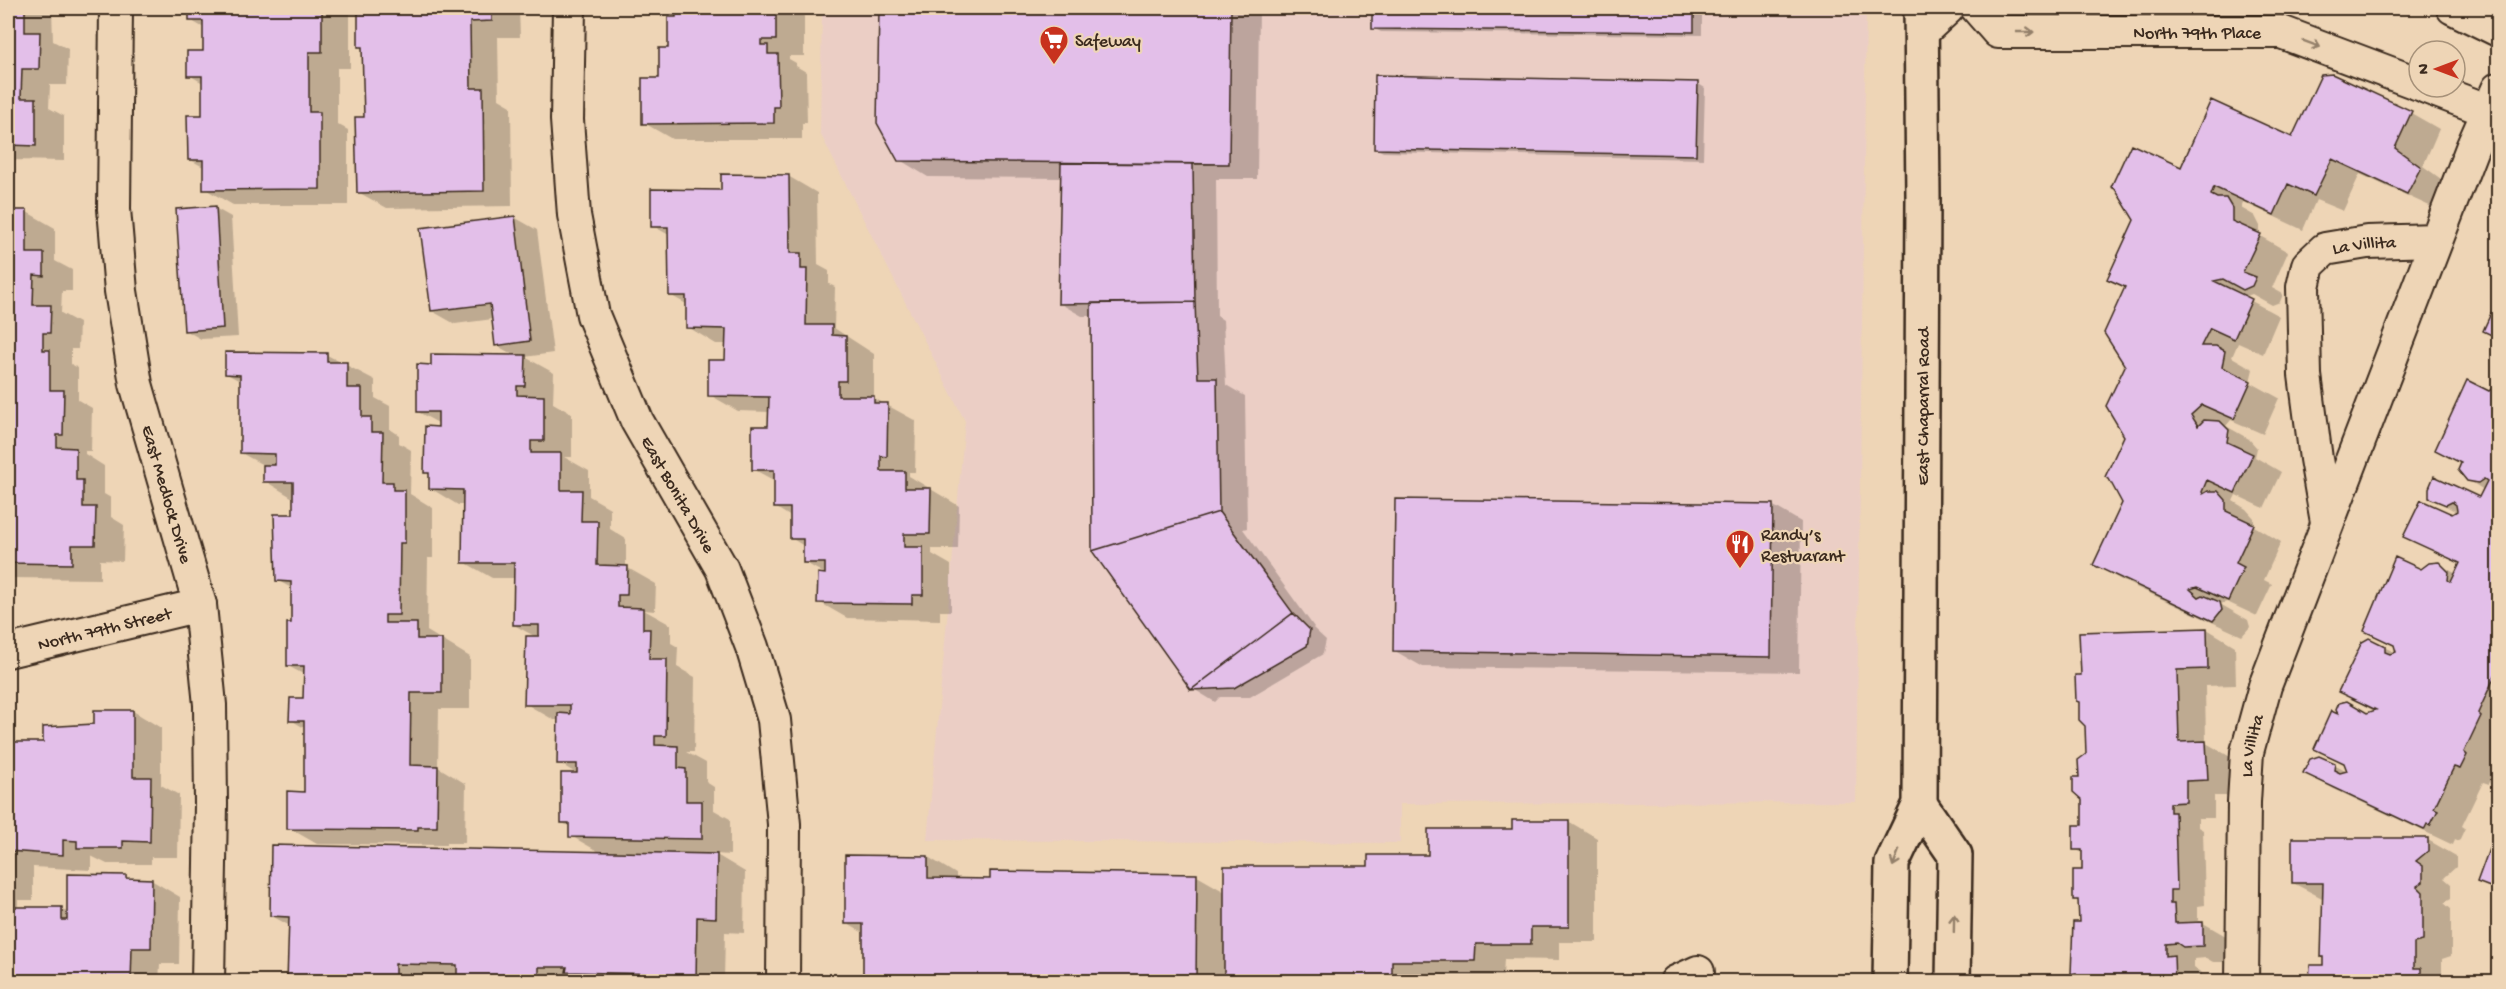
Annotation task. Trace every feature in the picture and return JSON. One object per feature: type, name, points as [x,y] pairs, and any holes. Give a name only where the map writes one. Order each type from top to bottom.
[{"type":"main road","name":"East Chaparral Road","points":[[1890,981],[1892,863],[1920,804],[1923,197],[1921,20]]},
{"type":"main road","points":[[1920,804],[1955,855],[1953,981]]},
{"type":"street","name":"East Medlock Drive","points":[[116,8],[114,209],[120,291],[136,384],[200,605],[210,705],[212,804],[208,981]]},
{"type":"street","name":"East Bonita Drive","points":[[568,8],[567,120],[574,215],[593,315],[637,421],[722,569],[752,647],[774,720],[784,824],[783,981]]},
{"type":"street","points":[[1921,20],[1948,8]]},
{"type":"street","name":"North 79th Place","points":[[1977,8],[1998,32],[2151,20],[2281,20],[2407,78]]},
{"type":"street","points":[[2453,8],[2499,30]]},
{"type":"street","points":[[2467,95],[2494,100]]},
{"type":"street","name":"La Villita","points":[[2242,981],[2244,801],[2247,752],[2265,686],[2436,240],[2472,148],[2494,100]]},
{"type":"street","name":"La Villita","points":[[2328,522],[2316,459],[2306,375],[2303,287],[2308,265],[2325,249],[2367,242],[2436,240]]},
{"type":"street","name":"North 79th Street","points":[[8,651],[200,605]]},
{"type":"shaded area","points":[[822,8],[1866,8],[1856,802],[1400,804],[1400,843],[927,840],[965,421],[820,133]]},
{"type":"building","points":[[8,8],[25,8],[25,32],[40,32],[39,69],[22,69],[21,98],[36,98],[36,146],[8,145]]},
{"type":"building","points":[[189,8],[322,8],[322,52],[309,52],[309,112],[320,112],[320,189],[203,190],[203,160],[188,160],[187,115],[202,115],[202,76],[187,76],[187,51],[203,51],[203,21],[189,21]]},
{"type":"building","points":[[358,8],[492,8],[492,21],[470,22],[471,88],[483,88],[484,191],[357,193],[355,117],[364,117],[362,47],[358,47]]},
{"type":"building","points":[[676,8],[776,8],[776,40],[761,40],[761,45],[768,45],[768,54],[778,54],[779,107],[774,107],[774,123],[642,124],[642,78],[659,78],[659,48],[668,48],[668,17],[676,17]]},
{"type":"building","name":"Safeway","points":[[879,8],[1231,8],[1229,164],[898,161],[877,123]]},
{"type":"building","points":[[1372,8],[1694,8],[1694,32],[1372,29]]},
{"type":"building","points":[[2332,74],[2412,111],[2395,148],[2421,167],[2407,194],[2332,159],[2314,196],[2288,184],[2274,215],[2214,187],[2211,195],[2226,198],[2232,208],[2232,221],[2261,234],[2243,272],[2256,277],[2252,286],[2243,290],[2223,279],[2214,281],[2252,299],[2234,339],[2210,328],[2201,346],[2216,346],[2225,351],[2222,367],[2251,381],[2234,419],[2202,405],[2191,415],[2198,426],[2204,420],[2220,421],[2229,430],[2227,442],[2253,454],[2235,493],[2207,480],[2202,492],[2203,494],[2208,491],[2218,491],[2226,500],[2226,511],[2254,524],[2236,563],[2244,567],[2228,601],[2197,587],[2190,589],[2199,597],[2203,595],[2220,602],[2222,610],[2213,621],[2093,565],[2122,503],[2109,479],[2105,477],[2124,436],[2106,406],[2125,366],[2104,333],[2125,287],[2107,279],[2134,220],[2115,189],[2111,187],[2131,144],[2181,167],[2211,100],[2292,137],[2321,75]]},
{"type":"building","points":[[1375,75],[1698,82],[1696,155],[1374,149]]},
{"type":"building","points":[[1061,163],[1193,164],[1195,302],[1058,304]]},
{"type":"building","points":[[721,174],[789,175],[790,253],[801,253],[801,269],[807,269],[806,325],[832,325],[832,335],[846,336],[846,381],[838,381],[838,396],[874,396],[874,403],[888,403],[887,457],[881,456],[881,471],[905,471],[905,488],[931,488],[930,534],[904,534],[904,547],[923,547],[923,595],[912,595],[912,604],[817,603],[818,573],[825,574],[825,563],[803,563],[803,539],[790,539],[790,508],[774,508],[774,470],[752,470],[752,426],[768,426],[769,397],[708,396],[708,360],[725,360],[726,329],[686,328],[686,296],[669,296],[668,227],[651,227],[651,189],[721,190]]},
{"type":"building","points":[[216,206],[223,328],[184,331],[176,209]]},
{"type":"building","points":[[8,210],[27,210],[27,253],[44,253],[44,276],[34,275],[33,305],[51,305],[50,333],[43,333],[43,350],[50,350],[50,390],[64,390],[63,435],[57,435],[57,447],[76,448],[76,480],[83,480],[83,507],[96,507],[95,545],[72,545],[72,564],[8,563]]},
{"type":"building","points":[[515,216],[530,341],[495,346],[490,304],[431,311],[420,228]]},
{"type":"building","points":[[2498,298],[2498,338],[2483,331]]},
{"type":"building","points":[[1195,302],[1198,378],[1217,378],[1219,512],[1092,551],[1091,303]]},
{"type":"building","points":[[225,352],[327,353],[327,362],[347,362],[347,388],[362,388],[362,417],[371,417],[371,432],[383,432],[382,482],[393,482],[393,490],[405,490],[405,543],[400,543],[399,615],[385,615],[385,623],[417,623],[417,639],[442,639],[442,693],[411,693],[410,765],[438,766],[437,827],[418,827],[418,830],[287,829],[287,791],[304,792],[304,721],[289,721],[290,698],[303,698],[304,666],[287,666],[287,623],[291,623],[291,582],[276,581],[274,514],[293,514],[293,482],[263,482],[263,465],[275,465],[275,454],[240,453],[240,375],[225,374]]},
{"type":"building","points":[[431,354],[526,355],[525,386],[517,386],[517,395],[544,396],[544,441],[531,441],[531,453],[561,453],[561,490],[582,490],[581,521],[598,521],[597,565],[628,566],[627,595],[618,595],[618,607],[643,608],[643,629],[650,629],[649,659],[667,659],[666,736],[655,736],[655,745],[678,746],[678,768],[686,769],[686,801],[702,801],[702,839],[569,837],[569,823],[561,823],[561,773],[577,773],[577,764],[557,764],[558,713],[570,714],[570,705],[524,705],[526,636],[539,636],[539,625],[513,625],[514,563],[462,563],[463,490],[429,489],[429,473],[424,473],[425,426],[438,427],[438,412],[417,412],[417,364],[431,365]]},
{"type":"building","points":[[2467,380],[2489,391],[2498,383],[2498,645],[2492,646],[2498,649],[2498,669],[2478,713],[2481,716],[2464,752],[2467,755],[2460,769],[2454,767],[2434,808],[2438,810],[2430,826],[2427,824],[2424,830],[2303,773],[2310,759],[2319,756],[2335,763],[2334,770],[2340,773],[2347,771],[2344,763],[2314,749],[2331,711],[2338,714],[2336,710],[2339,703],[2347,701],[2367,713],[2376,710],[2338,692],[2362,642],[2369,638],[2385,646],[2385,652],[2390,654],[2396,652],[2394,645],[2364,631],[2395,557],[2421,569],[2429,563],[2439,562],[2449,572],[2448,580],[2451,582],[2460,563],[2403,537],[2421,500],[2452,514],[2457,511],[2456,505],[2452,502],[2446,505],[2429,498],[2429,488],[2434,476],[2479,497],[2487,481],[2484,479],[2478,483],[2467,481],[2458,470],[2461,463],[2435,450]]},
{"type":"building","points":[[1395,499],[1773,504],[1771,657],[1393,651]]},
{"type":"building","points":[[1219,512],[1293,613],[1191,690],[1092,551]]},
{"type":"building","points":[[1293,613],[1310,630],[1307,646],[1234,688],[1191,690]]},
{"type":"building","points":[[2207,628],[2208,669],[2177,670],[2179,742],[2206,741],[2208,780],[2186,781],[2186,802],[2170,803],[2170,812],[2175,812],[2177,890],[2170,890],[2170,904],[2174,904],[2175,923],[2203,922],[2203,946],[2183,947],[2177,943],[2166,944],[2166,956],[2174,955],[2175,982],[2076,982],[2076,973],[2071,974],[2073,922],[2079,922],[2078,900],[2073,900],[2073,870],[2082,870],[2082,850],[2073,850],[2073,825],[2082,825],[2082,800],[2073,792],[2073,777],[2079,777],[2078,760],[2086,754],[2085,726],[2079,720],[2079,702],[2076,701],[2075,675],[2081,675],[2079,632]]},
{"type":"building","points":[[94,710],[133,710],[133,777],[151,777],[150,842],[123,841],[123,848],[77,848],[77,841],[63,840],[63,855],[8,851],[8,742],[43,742],[43,727],[94,724]]},
{"type":"building","points":[[1512,820],[1569,820],[1569,927],[1531,927],[1531,944],[1476,944],[1475,961],[1392,961],[1392,978],[1335,978],[1335,982],[1224,982],[1224,866],[1368,866],[1368,855],[1428,855],[1428,829],[1512,829]]},
{"type":"building","points":[[2292,838],[2428,838],[2428,851],[2416,861],[2423,866],[2423,882],[2417,886],[2423,892],[2423,941],[2414,943],[2414,968],[2421,968],[2421,982],[2309,982],[2310,965],[2323,965],[2323,957],[2321,957],[2323,883],[2292,883]]},
{"type":"building","points":[[271,845],[717,854],[716,918],[697,917],[696,982],[659,982],[659,974],[566,972],[567,967],[539,967],[539,982],[457,982],[457,965],[395,964],[395,978],[328,976],[327,982],[287,982],[289,917],[270,916]]},
{"type":"building","points":[[2489,849],[2498,853],[2498,890],[2477,882]]},
{"type":"building","points":[[845,855],[928,856],[928,878],[990,879],[990,871],[1197,874],[1196,982],[926,982],[926,978],[900,978],[900,982],[863,982],[863,924],[845,924]]},
{"type":"building","points":[[67,874],[126,875],[126,878],[152,879],[151,948],[132,948],[131,982],[8,982],[8,907],[62,907],[62,920],[67,920]]},
{"type":"place","name":"Safeway","points":[[1054,66]]},
{"type":"place","name":"Randy’s Restuarant","points":[[1740,570]]}]
